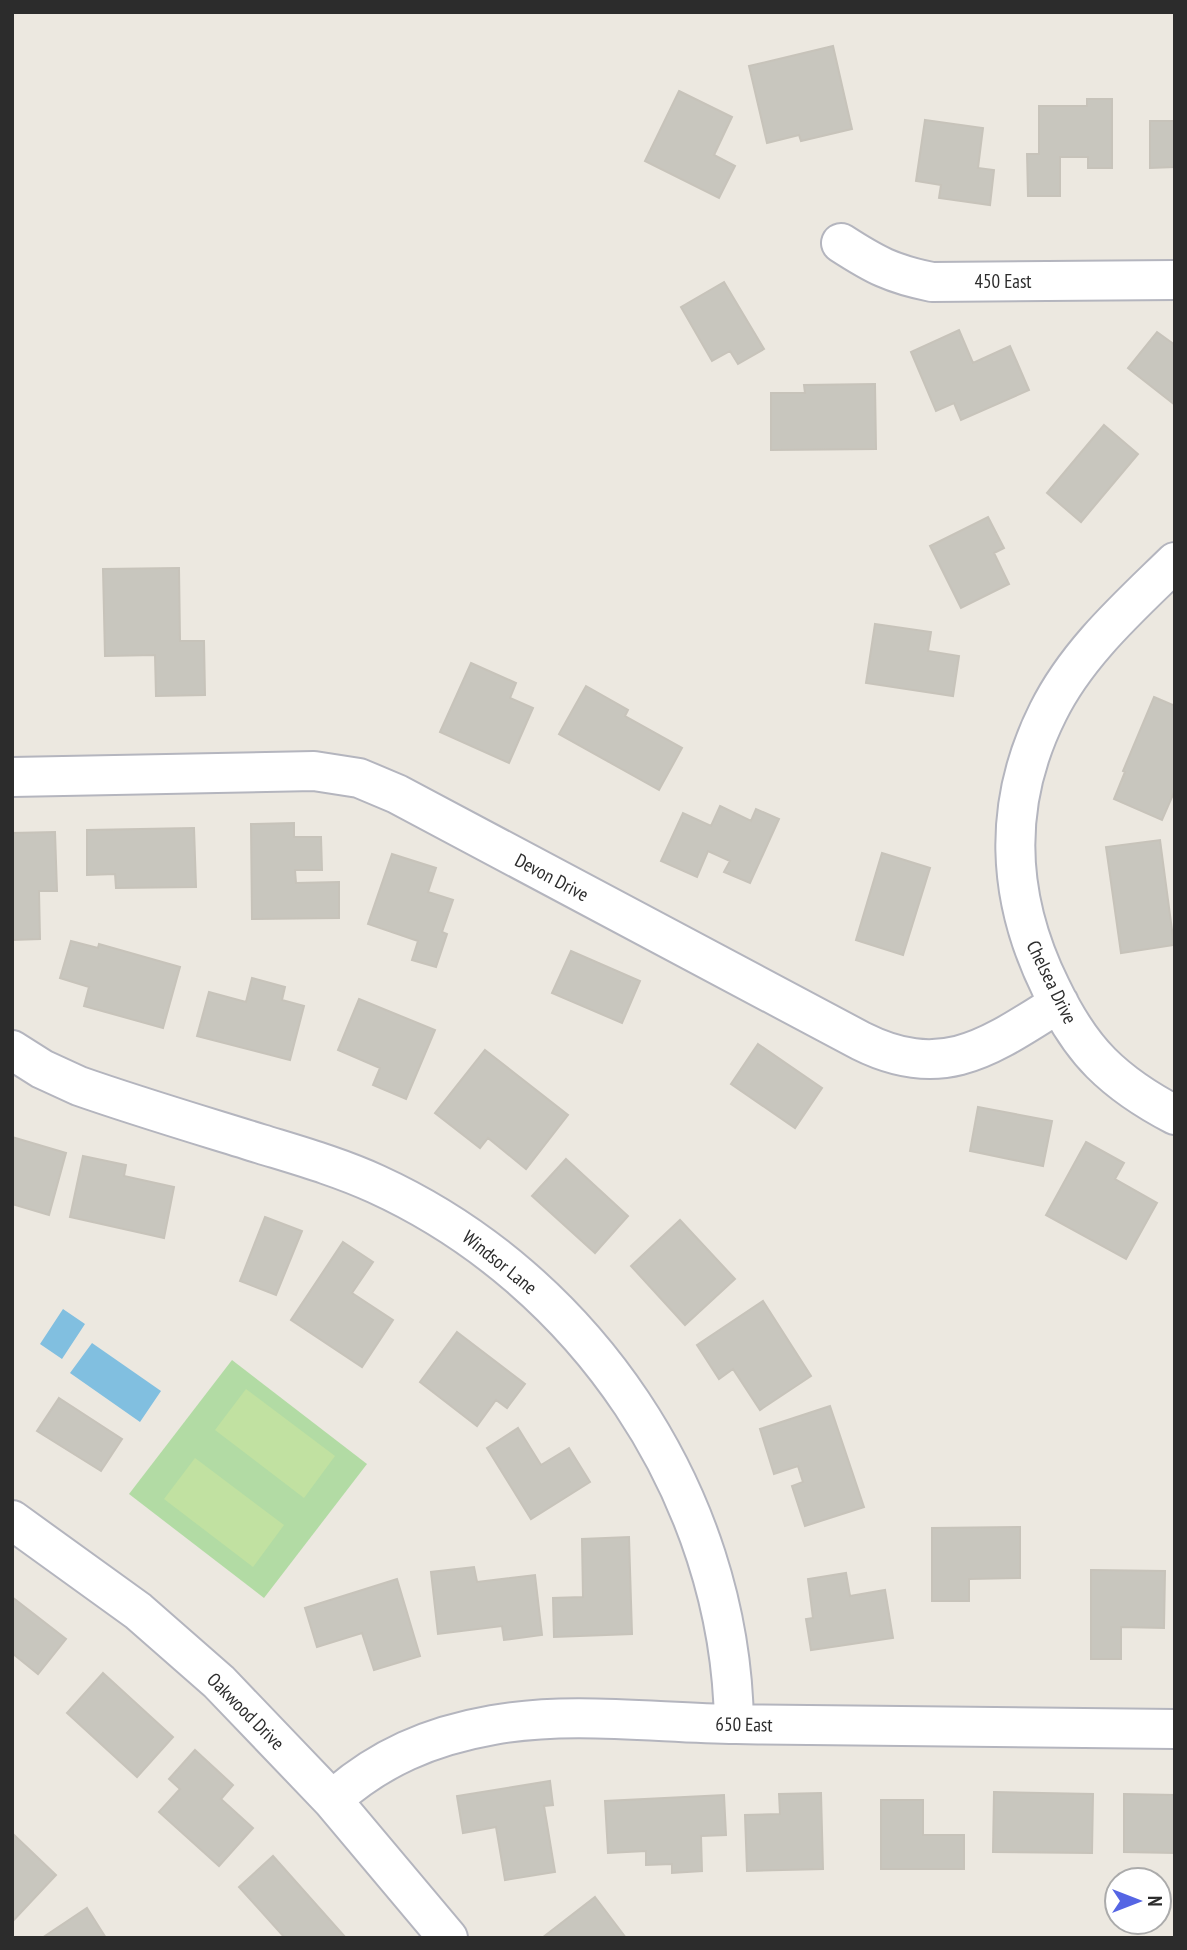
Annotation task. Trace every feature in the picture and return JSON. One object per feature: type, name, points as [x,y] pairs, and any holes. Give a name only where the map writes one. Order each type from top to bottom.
[{"type":"street","name":"450 East","points":[[841,243],[868,261],[898,275],[932,282],[1175,280]]},
{"type":"street","name":"Chelsea Drive","points":[[1175,562],[1114,623],[1066,681],[1048,710],[1035,739],[1027,768],[1016,827],[1015,858],[1017,889],[1035,956],[1081,1040],[1100,1062],[1143,1097],[1175,1115]]},
{"type":"street","name":"Devon Drive","points":[[12,777],[314,771],[359,778],[397,794],[861,1041],[903,1058],[944,1059],[964,1055],[1014,1031],[1059,1003]]},
{"type":"street","name":"Windsor Lane","points":[[12,1050],[79,1086],[331,1166],[375,1184],[458,1229],[546,1299],[619,1385],[651,1431],[678,1483],[700,1536],[718,1591],[729,1641],[734,1687],[734,1724]]},
{"type":"street","name":"Oakwood Drive","points":[[12,1520],[138,1611],[219,1682],[332,1800],[448,1938]]},
{"type":"street","name":"650 East","points":[[332,1800],[358,1777],[393,1756],[451,1734],[515,1722],[598,1719],[734,1724],[1175,1729]]},
{"type":"green space","points":[[232,1360],[367,1464],[264,1598],[129,1494]]},
{"type":"green space","points":[[246,1389],[335,1456],[304,1498],[215,1430]]},
{"type":"green space","points":[[195,1458],[284,1525],[253,1567],[164,1499]]},
{"type":"water","points":[[63,1309],[85,1324],[62,1359],[40,1344]]},
{"type":"water","points":[[92,1343],[161,1391],[140,1422],[70,1373]]},
{"type":"building","points":[[833,46],[852,129],[801,141],[799,135],[767,143],[749,66]]},
{"type":"building","points":[[679,91],[732,117],[714,155],[735,166],[719,198],[645,161]]},
{"type":"building","points":[[1087,99],[1112,99],[1112,168],[1088,168],[1088,157],[1060,157],[1060,196],[1028,196],[1027,154],[1039,154],[1039,106],[1087,106]]},
{"type":"building","points":[[925,120],[983,128],[978,168],[994,170],[990,205],[939,198],[941,185],[916,181]]},
{"type":"building","points":[[1150,121],[1175,121],[1175,167],[1150,168]]},
{"type":"building","points":[[724,282],[764,349],[738,364],[730,351],[712,361],[681,307]]},
{"type":"building","points":[[959,330],[973,363],[1010,346],[1029,390],[961,420],[954,403],[936,411],[911,352]]},
{"type":"building","points":[[1157,332],[1175,345],[1175,405],[1128,368]]},
{"type":"building","points":[[875,384],[876,449],[771,450],[771,393],[805,393],[804,385]]},
{"type":"building","points":[[1104,425],[1138,454],[1081,522],[1047,493]]},
{"type":"building","points":[[988,517],[1004,548],[994,553],[1009,584],[961,608],[930,546]]},
{"type":"building","points":[[179,568],[180,641],[204,641],[205,695],[156,696],[155,655],[105,656],[103,569]]},
{"type":"building","points":[[875,624],[931,632],[928,651],[959,656],[953,696],[866,683]]},
{"type":"building","points":[[471,663],[516,683],[510,698],[533,708],[509,763],[440,732]]},
{"type":"building","points":[[586,686],[628,710],[625,716],[682,748],[659,790],[559,734]]},
{"type":"building","points":[[1154,697],[1175,706],[1175,790],[1162,820],[1114,799]]},
{"type":"building","points":[[720,806],[751,821],[756,809],[779,819],[750,883],[724,872],[730,861],[708,851],[697,877],[661,861],[683,813],[711,826]]},
{"type":"building","points":[[294,823],[294,837],[321,837],[322,870],[295,870],[296,883],[339,882],[339,918],[252,919],[251,824]]},
{"type":"building","points":[[194,828],[196,887],[116,888],[115,874],[87,875],[87,830]]},
{"type":"building","points":[[55,832],[57,891],[39,891],[40,939],[12,940],[12,833]]},
{"type":"building","points":[[1160,840],[1174,945],[1121,953],[1106,847]]},
{"type":"building","points":[[882,853],[930,868],[903,955],[856,940]]},
{"type":"building","points":[[392,854],[436,868],[428,892],[453,900],[442,932],[447,934],[436,967],[412,960],[418,941],[368,924]]},
{"type":"building","points":[[71,941],[98,948],[99,944],[180,967],[163,1028],[84,1006],[89,987],[60,978]]},
{"type":"building","points":[[571,951],[640,981],[622,1023],[552,993]]},
{"type":"building","points":[[252,978],[285,987],[282,1000],[304,1006],[290,1060],[197,1036],[209,992],[246,1002]]},
{"type":"building","points":[[359,999],[435,1030],[406,1099],[373,1085],[380,1068],[338,1050]]},
{"type":"building","points":[[758,1044],[822,1088],[795,1128],[731,1084]]},
{"type":"building","points":[[485,1050],[568,1115],[526,1169],[488,1138],[480,1148],[435,1113]]},
{"type":"building","points":[[978,1107],[1052,1121],[1043,1166],[970,1151]]},
{"type":"building","points":[[12,1137],[66,1153],[49,1215],[12,1204]]},
{"type":"building","points":[[1086,1142],[1124,1163],[1115,1179],[1157,1203],[1126,1259],[1046,1215]]},
{"type":"building","points":[[83,1156],[126,1165],[124,1176],[174,1187],[164,1238],[70,1217]]},
{"type":"building","points":[[566,1159],[628,1216],[595,1253],[532,1196]]},
{"type":"building","points":[[265,1217],[302,1231],[276,1295],[240,1281]]},
{"type":"building","points":[[680,1220],[735,1279],[685,1325],[631,1266]]},
{"type":"building","points":[[343,1242],[373,1262],[352,1293],[393,1320],[362,1367],[291,1320]]},
{"type":"building","points":[[763,1301],[811,1376],[760,1410],[733,1369],[719,1379],[697,1345]]},
{"type":"building","points":[[457,1332],[525,1384],[507,1408],[496,1400],[477,1426],[420,1382]]},
{"type":"building","points":[[59,1398],[122,1439],[101,1471],[37,1431]]},
{"type":"building","points":[[830,1406],[864,1507],[805,1526],[792,1486],[803,1482],[798,1466],[774,1474],[760,1429]]},
{"type":"building","points":[[518,1428],[541,1465],[569,1448],[590,1482],[531,1519],[487,1448]]},
{"type":"building","points":[[1020,1527],[1020,1578],[969,1579],[969,1601],[932,1601],[932,1528]]},
{"type":"building","points":[[629,1537],[632,1634],[554,1637],[553,1598],[583,1597],[582,1539]]},
{"type":"building","points":[[474,1567],[477,1582],[535,1575],[542,1635],[504,1640],[502,1626],[438,1634],[431,1572]]},
{"type":"building","points":[[1091,1570],[1165,1571],[1164,1628],[1121,1627],[1121,1659],[1091,1659]]},
{"type":"building","points":[[846,1573],[850,1596],[885,1590],[893,1638],[811,1650],[806,1619],[813,1618],[808,1579]]},
{"type":"building","points":[[397,1579],[420,1656],[374,1670],[362,1633],[317,1647],[305,1608]]},
{"type":"building","points":[[12,1597],[66,1639],[38,1674],[12,1653]]},
{"type":"building","points":[[103,1673],[173,1737],[137,1777],[67,1713]]},
{"type":"building","points":[[195,1750],[233,1785],[221,1799],[253,1828],[219,1866],[159,1812],[180,1789],[169,1779]]},
{"type":"building","points":[[550,1781],[553,1805],[544,1806],[555,1872],[505,1880],[496,1827],[463,1833],[457,1796]]},
{"type":"building","points":[[994,1792],[1093,1794],[1092,1853],[993,1852]]},
{"type":"building","points":[[821,1793],[823,1869],[747,1871],[745,1815],[780,1814],[779,1794]]},
{"type":"building","points":[[1124,1794],[1175,1795],[1175,1853],[1124,1852]]},
{"type":"building","points":[[724,1795],[726,1835],[701,1836],[702,1871],[672,1873],[672,1864],[646,1865],[646,1851],[608,1853],[605,1801]]},
{"type":"building","points":[[881,1800],[923,1800],[923,1835],[964,1835],[964,1869],[881,1869]]},
{"type":"building","points":[[12,1833],[56,1875],[12,1922]]},
{"type":"building","points":[[273,1856],[346,1938],[285,1938],[239,1887]]},
{"type":"building","points":[[595,1897],[626,1938],[542,1938]]},
{"type":"building","points":[[87,1908],[106,1938],[42,1938]]}]
